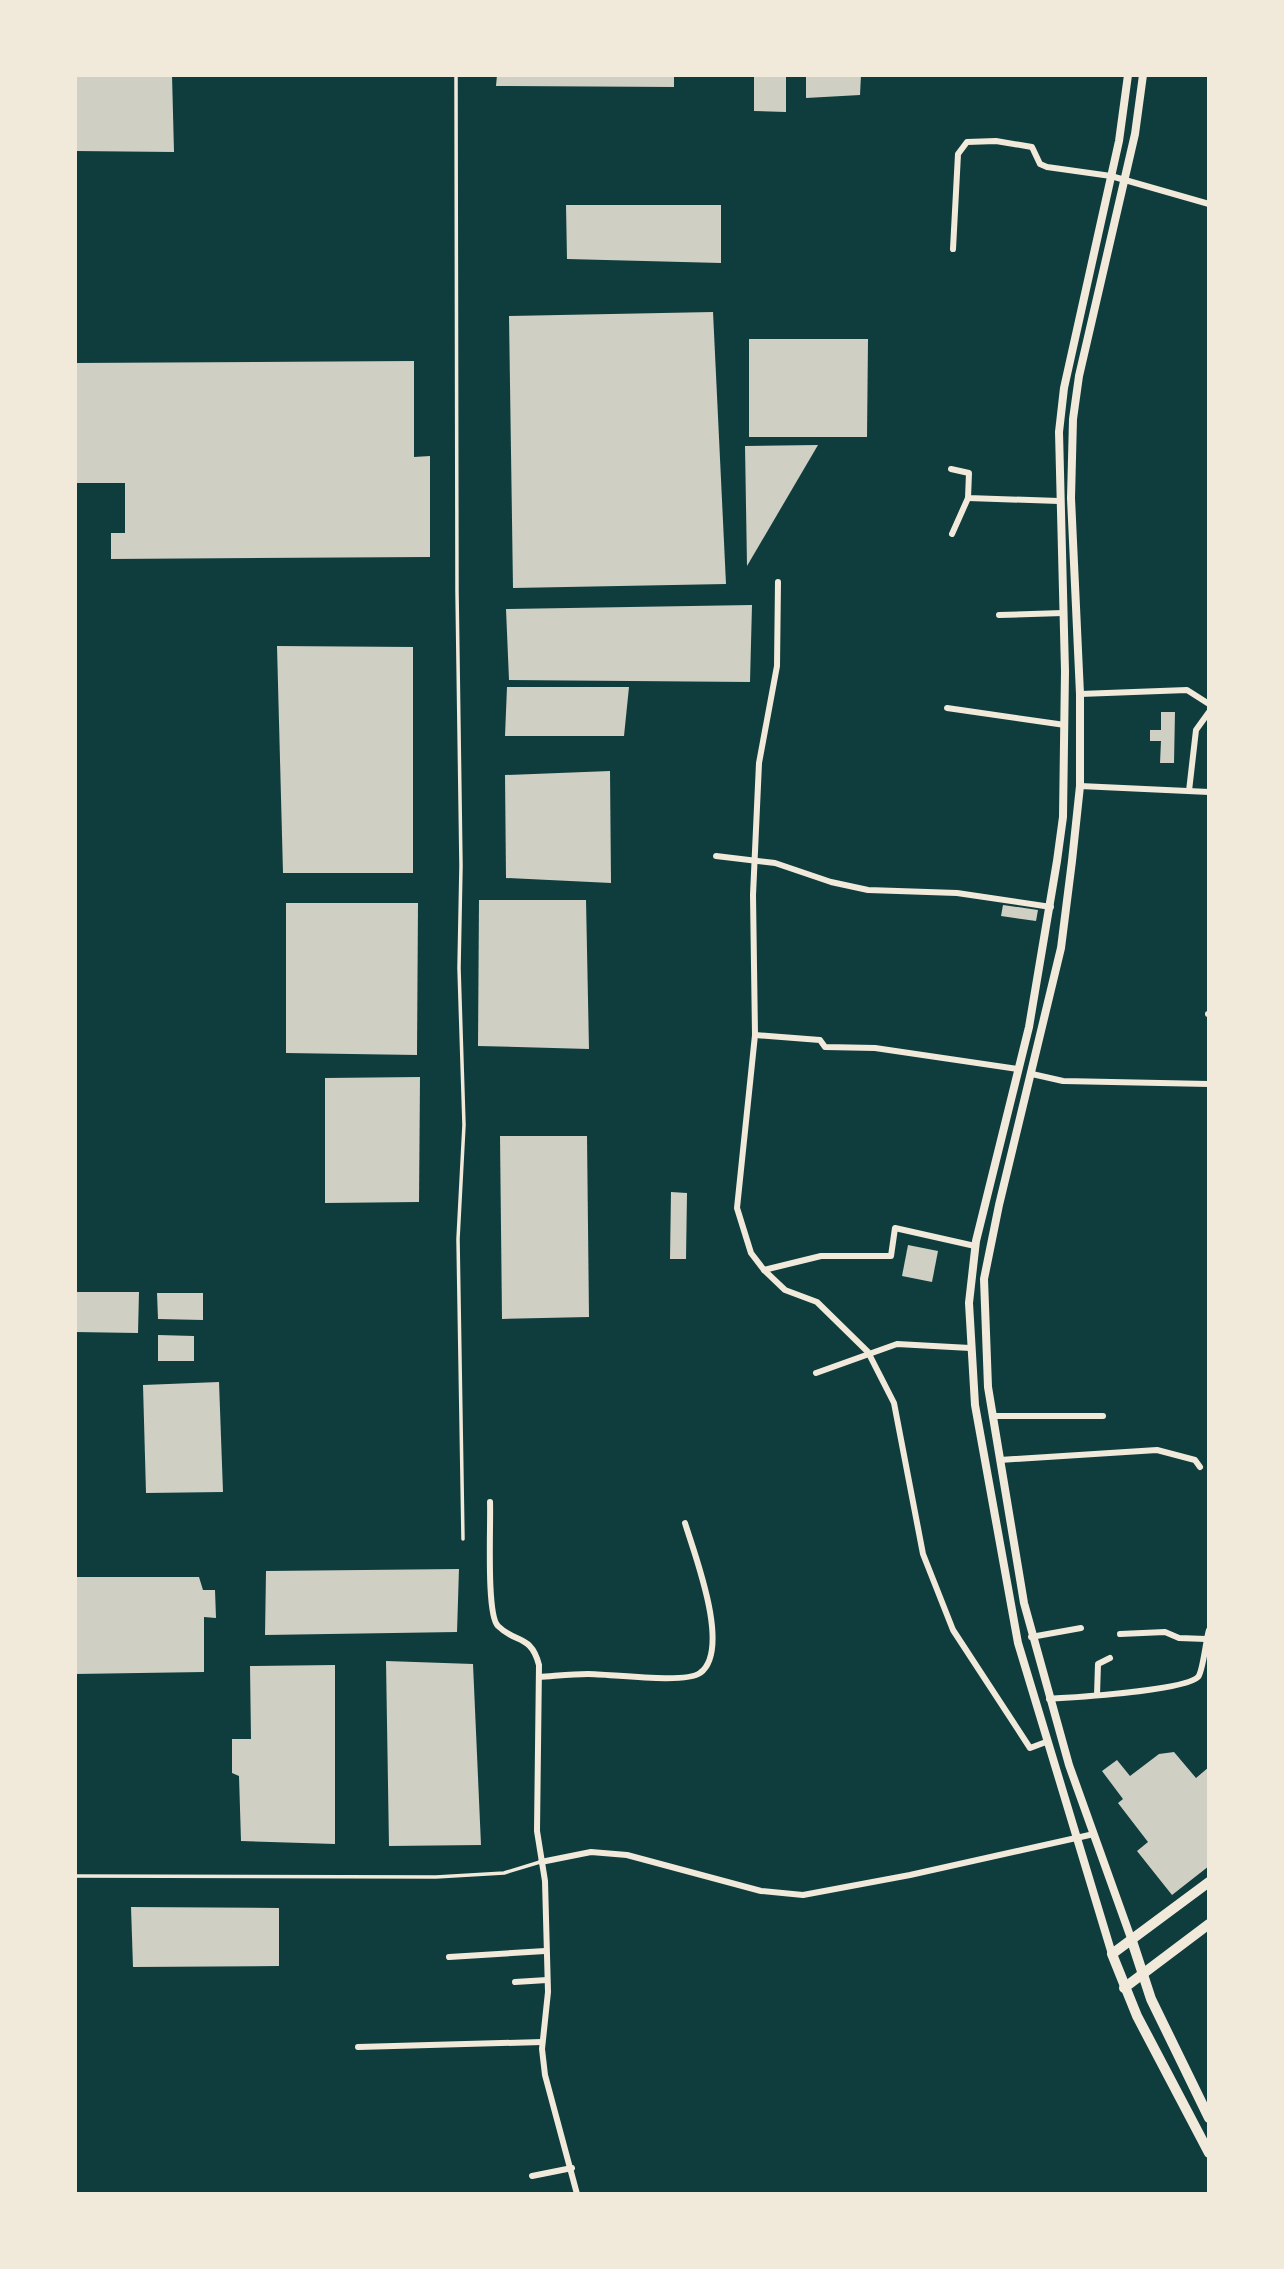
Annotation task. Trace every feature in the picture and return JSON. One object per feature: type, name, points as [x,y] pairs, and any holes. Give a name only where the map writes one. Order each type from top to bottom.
[{"type":"main road","points":[[1209,1882],[1112,1954],[1124,1988],[1209,2153]]},
{"type":"main road","points":[[1124,1988],[1209,1924]]},
{"type":"main road","points":[[1132,1941],[1143,1975],[1209,2118]]},
{"type":"street","points":[[1112,1954],[1046,1742],[1009,1601],[979,1432],[970,1332],[971,1267],[1037,993],[1063,817],[1065,723],[1057,450],[1064,388],[1111,176],[1128,75]]},
{"type":"street","points":[[1132,1941],[1049,1699],[1031,1637],[993,1416],[985,1331],[986,1268],[1060,948],[1080,786],[1080,694],[1071,498],[1073,419],[1079,376],[1125,182],[1143,75]]},
{"type":"street","points":[[953,249],[958,154],[967,142],[1020,144],[1034,149],[1040,164],[1111,176],[1209,204]]},
{"type":"street","points":[[951,469],[969,473],[968,498],[952,534]]},
{"type":"street","points":[[968,498],[1059,501]]},
{"type":"street","points":[[778,582],[777,666],[759,763],[754,858],[755,1035],[737,1208],[751,1253],[764,1270],[785,1290],[817,1302],[869,1352],[894,1403],[923,1554],[953,1630],[1030,1748],[1046,1742]]},
{"type":"street","points":[[999,615],[1063,613]]},
{"type":"street","points":[[1080,694],[1187,690],[1209,704]]},
{"type":"street","points":[[947,708],[1079,723]]},
{"type":"street","points":[[1189,791],[1196,730],[1209,712]]},
{"type":"street","points":[[1080,786],[1209,792]]},
{"type":"street","points":[[716,856],[754,858],[846,886],[957,893],[1051,907]]},
{"type":"street","points":[[755,1035],[820,1040],[825,1047],[834,1049],[875,1048],[1018,1069]]},
{"type":"street","points":[[1032,1074],[1063,1081],[1209,1084]]},
{"type":"street","points":[[764,1270],[821,1256],[891,1256],[895,1227],[975,1246]]},
{"type":"street","points":[[971,1267],[986,1268]]},
{"type":"street","points":[[970,1332],[985,1331]]},
{"type":"street","points":[[816,1373],[869,1352],[906,1344],[970,1348]]},
{"type":"street","points":[[993,1416],[1103,1416]]},
{"type":"street","points":[[1000,1460],[1157,1450],[1195,1460],[1200,1467]]},
{"type":"street","points":[[491,1502],[491,1595],[494,1621],[499,1627],[530,1644],[536,1657],[539,1677],[537,1831],[545,1881],[548,2011],[542,2042],[545,2075],[577,2194]]},
{"type":"street","points":[[539,1677],[588,1674],[680,1679],[699,1675],[704,1670],[712,1651],[706,1585],[685,1523]]},
{"type":"street","points":[[1031,1637],[1082,1628]]},
{"type":"street","points":[[1049,1699],[1097,1695],[1193,1680],[1201,1673],[1209,1630]]},
{"type":"street","points":[[1120,1634],[1165,1632],[1179,1638],[1206,1639]]},
{"type":"street","points":[[1097,1695],[1098,1664],[1110,1658]]},
{"type":"street","points":[[541,1862],[591,1852],[627,1855],[761,1891],[803,1895],[922,1873],[1094,1834]]},
{"type":"street","points":[[449,1957],[545,1951]]},
{"type":"street","points":[[515,1982],[547,1980]]},
{"type":"street","points":[[358,2048],[542,2042]]},
{"type":"street","points":[[532,2176],[572,2168]]},
{"type":"lane","points":[[456,75],[459,968],[464,1125],[458,1239],[463,1539]]},
{"type":"lane","points":[[75,1876],[436,1877],[504,1873],[541,1862]]},
{"type":"building","points":[[75,75],[172,75],[174,152],[75,151]]},
{"type":"building","points":[[497,75],[674,75],[674,87],[496,86]]},
{"type":"building","points":[[754,75],[786,75],[786,112],[754,111]]},
{"type":"building","points":[[806,75],[861,75],[860,95],[806,98]]},
{"type":"building","points":[[566,205],[721,205],[721,263],[567,259]]},
{"type":"building","points":[[713,312],[726,584],[513,588],[509,316]]},
{"type":"building","points":[[749,339],[868,339],[867,437],[749,437]]},
{"type":"building","points":[[414,361],[414,457],[430,456],[430,557],[111,559],[111,533],[125,533],[125,483],[75,483],[75,363]]},
{"type":"building","points":[[818,445],[747,566],[745,446]]},
{"type":"building","points":[[752,605],[750,682],[509,680],[506,609]]},
{"type":"building","points":[[277,646],[413,647],[413,873],[283,873]]},
{"type":"building","points":[[507,687],[629,687],[624,736],[505,736]]},
{"type":"building","points":[[1161,712],[1175,712],[1174,763],[1160,763],[1161,741],[1150,741],[1150,730],[1161,730]]},
{"type":"building","points":[[610,771],[611,883],[506,878],[505,775]]},
{"type":"building","points":[[479,900],[586,900],[589,1049],[478,1046]]},
{"type":"building","points":[[286,903],[418,903],[417,1055],[286,1053]]},
{"type":"building","points":[[1003,905],[1038,910],[1036,921],[1001,916]]},
{"type":"building","points":[[420,1077],[419,1202],[325,1203],[325,1078]]},
{"type":"building","points":[[500,1136],[587,1136],[589,1317],[502,1319]]},
{"type":"building","points":[[671,1192],[687,1193],[686,1259],[670,1259]]},
{"type":"building","points":[[908,1245],[938,1251],[932,1282],[902,1276]]},
{"type":"building","points":[[75,1292],[139,1292],[138,1333],[75,1332]]},
{"type":"building","points":[[157,1293],[203,1293],[203,1320],[158,1319]]},
{"type":"building","points":[[158,1335],[194,1336],[194,1361],[158,1361]]},
{"type":"building","points":[[219,1382],[223,1492],[146,1493],[143,1385]]},
{"type":"building","points":[[459,1569],[457,1632],[265,1635],[266,1571]]},
{"type":"building","points":[[75,1577],[199,1577],[203,1590],[215,1590],[216,1618],[204,1617],[204,1672],[75,1674]]},
{"type":"building","points":[[386,1661],[473,1664],[481,1845],[389,1846]]},
{"type":"building","points":[[335,1665],[335,1844],[241,1841],[239,1776],[232,1773],[232,1739],[251,1739],[250,1666]]},
{"type":"building","points":[[1174,1752],[1196,1778],[1209,1767],[1209,1866],[1172,1895],[1137,1851],[1148,1842],[1118,1803],[1123,1799],[1102,1771],[1117,1760],[1130,1776],[1159,1754]]},
{"type":"building","points":[[131,1907],[279,1908],[279,1966],[133,1967]]}]
